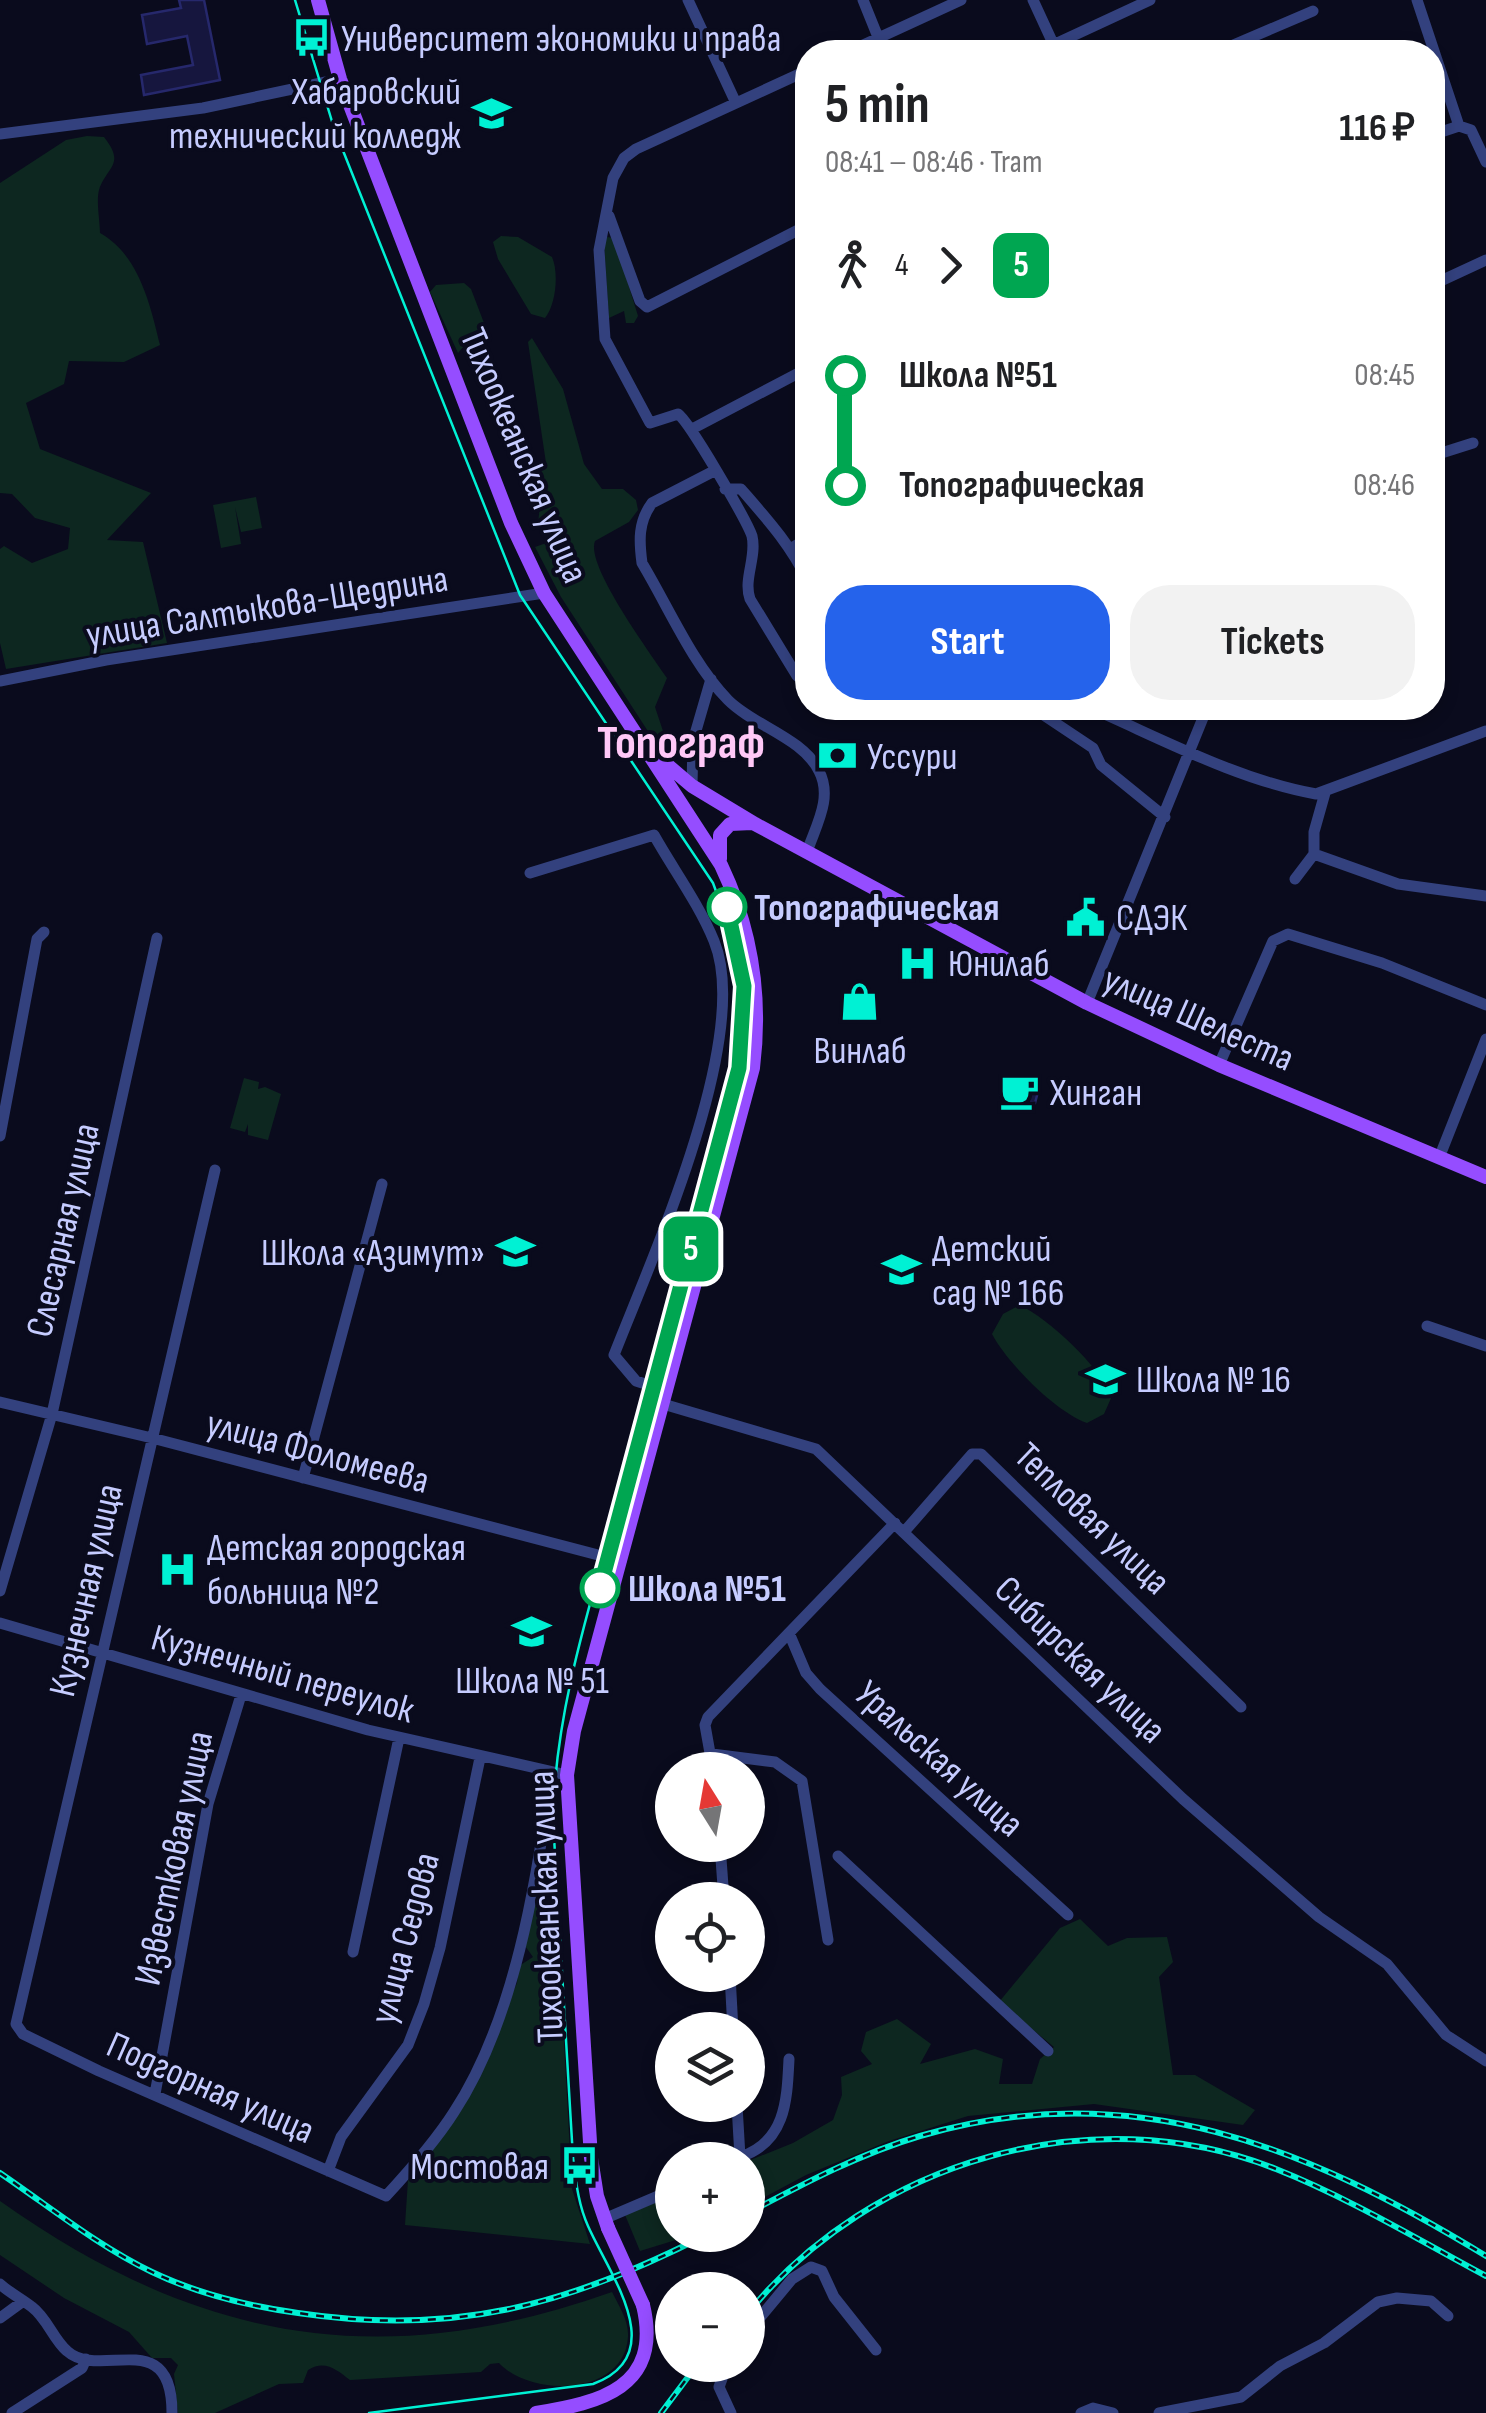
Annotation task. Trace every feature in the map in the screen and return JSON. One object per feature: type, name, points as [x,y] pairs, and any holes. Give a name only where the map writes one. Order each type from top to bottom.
[{"type":"main road","name":"Тихоокеанская улица","points":[[318,0],[340,80],[511,523],[544,593],[722,865],[741,908],[754,969],[754,1068],[574,1731],[568,1775],[591,2158],[606,2224],[644,2305],[648,2330],[645,2351],[616,2392],[596,2402],[536,2413]]},
{"type":"main road","name":"улица Шелеста","points":[[640,742],[692,786],[755,824],[1087,1004],[1219,1065],[1486,1178]]},
{"type":"main road","points":[[722,865],[717,848],[720,835],[730,824],[742,820],[755,824]]},
{"type":"street","points":[[688,0],[735,101]]},
{"type":"street","points":[[863,0],[879,40],[960,0]]},
{"type":"street","points":[[1033,0],[1051,40]]},
{"type":"street","points":[[1072,40],[1150,0]]},
{"type":"street","points":[[1417,0],[1431,40]]},
{"type":"street","points":[[1245,40],[1313,11]]},
{"type":"street","points":[[795,76],[735,101],[624,158],[608,189],[599,250],[606,344],[650,423],[678,414],[692,429],[752,536],[746,590],[795,674]]},
{"type":"street","points":[[0,134],[203,108],[340,80]]},
{"type":"street","points":[[1445,82],[1460,126]]},
{"type":"street","points":[[1445,131],[1460,126],[1472,130],[1486,162]]},
{"type":"street","points":[[607,212],[646,308],[795,232]]},
{"type":"street","points":[[1445,280],[1486,260]]},
{"type":"street","points":[[692,429],[795,375]]},
{"type":"street","points":[[1445,452],[1473,443]]},
{"type":"street","points":[[714,470],[652,503],[641,522],[642,563],[711,679],[738,708],[808,756],[820,772],[826,795],[807,852]]},
{"type":"street","points":[[725,489],[741,489],[795,554]]},
{"type":"street","name":"улица Салтыкова-Щедрина","points":[[0,682],[106,660],[544,593]]},
{"type":"street","points":[[692,786],[693,741],[711,679]]},
{"type":"street","points":[[1051,720],[1092,748],[1101,765],[1166,817]]},
{"type":"street","points":[[1118,720],[1290,788],[1325,792],[1486,731]]},
{"type":"street","points":[[1087,1004],[1202,720]]},
{"type":"street","points":[[1295,878],[1314,854],[1314,832],[1325,792]]},
{"type":"street","name":"Сибирская улица","points":[[530,873],[654,835],[715,942],[726,997],[718,1052],[682,1181],[614,1355],[636,1381],[665,1398],[816,1449],[1183,1799],[1319,1917],[1387,1964],[1446,2035],[1486,2061]]},
{"type":"street","points":[[1314,854],[1398,884],[1486,896]]},
{"type":"street","points":[[0,1136],[36,939],[44,932]]},
{"type":"street","points":[[1219,1065],[1272,941],[1288,934],[1382,962],[1486,1005]]},
{"type":"street","name":"Слесарная улица","points":[[0,1591],[52,1414],[158,938]]},
{"type":"street","points":[[1439,1158],[1486,1039]]},
{"type":"street","name":"Кузнечная улица","points":[[16,2024],[215,1170]]},
{"type":"street","points":[[303,1478],[382,1184]]},
{"type":"street","points":[[1427,1326],[1486,1346]]},
{"type":"street","name":"улица Фоломеева","points":[[0,1402],[621,1561]]},
{"type":"street","name":"Тепловая улица","points":[[900,1527],[972,1454],[981,1454],[1241,1707]]},
{"type":"street","points":[[712,1752],[708,1716],[900,1527]]},
{"type":"street","name":"Кузнечный переулок","points":[[0,1624],[400,1738],[568,1775]]},
{"type":"street","name":"Уральская улица","points":[[789,1633],[806,1672],[820,1689],[1068,1915]]},
{"type":"street","name":"Известковая улица","points":[[155,2094],[208,1804],[242,1695]]},
{"type":"street","points":[[353,1952],[400,1738]]},
{"type":"street","name":"улица Седова","points":[[328,2172],[341,2137],[408,2045],[424,2004],[440,1948],[480,1758]]},
{"type":"street","points":[[765,1761],[775,1762],[802,1781],[828,1940]]},
{"type":"street","name":"Подгорная улица","points":[[16,2024],[23,2034],[386,2196],[455,2112],[498,2020],[536,1874],[551,1774]]},
{"type":"street","points":[[838,1856],[1048,2051]]},
{"type":"street","points":[[765,2142],[780,2126],[786,2111],[789,2060]]},
{"type":"street","points":[[606,2224],[655,2199]]},
{"type":"street","points":[[765,2312],[792,2279],[811,2267],[822,2270],[834,2297],[876,2350]]},
{"type":"street","points":[[0,2284],[34,2308],[68,2354],[86,2359],[132,2358],[152,2365],[166,2378],[172,2413]]},
{"type":"street","points":[[1159,2413],[1242,2396],[1280,2366],[1324,2343],[1378,2302],[1397,2298],[1432,2301],[1448,2316]]},
{"type":"street","points":[[0,2318],[22,2302]]},
{"type":"street","points":[[12,2413],[82,2368],[86,2359]]},
{"type":"street","points":[[721,2382],[721,2396],[730,2413]]},
{"type":"street","points":[[1081,2413],[1093,2408],[1114,2413]]},
{"type":"green space","points":[[104,137],[114,154],[113,165],[99,190],[100,233],[113,242],[133,267],[147,297],[160,345],[124,362],[69,361],[64,384],[26,403],[40,449],[151,493],[107,540],[143,542],[167,643],[6,669],[0,643],[0,549],[4,546],[32,563],[68,549],[70,528],[35,518],[12,494],[0,493],[0,183],[66,140]]},
{"type":"green space","points":[[501,236],[518,237],[552,257],[555,289],[545,318],[531,314],[498,259],[493,242]]},
{"type":"green space","points":[[607,237],[614,238],[638,316],[634,323],[626,323],[624,311],[609,318],[604,243]]},
{"type":"green space","points":[[464,283],[471,289],[484,323],[458,353],[430,292],[436,285]]},
{"type":"green space","points":[[532,338],[563,389],[584,464],[602,489],[623,489],[636,500],[638,510],[629,522],[595,541],[595,553],[621,610],[667,678],[655,707],[664,734],[662,743],[653,739],[561,597],[535,547],[563,537],[538,523],[541,497],[533,476],[546,463],[528,342]]},
{"type":"green space","points":[[256,497],[262,528],[241,532],[235,507],[241,544],[221,548],[213,505]]},
{"type":"green space","points":[[244,1078],[259,1082],[258,1089],[265,1087],[281,1094],[268,1140],[248,1135],[248,1124],[245,1132],[230,1128]]},
{"type":"green space","points":[[1020,1305],[1059,1332],[1096,1371],[1112,1396],[1104,1414],[1087,1423],[1061,1409],[1009,1359],[992,1334],[1003,1314]]},
{"type":"green space","points":[[545,1854],[554,1859],[572,2189],[590,2244],[405,2225],[408,2180],[457,2116],[517,1983],[519,1966],[533,1957],[523,1943]]},
{"type":"green space","points":[[1080,1919],[1108,1946],[1127,1938],[1167,1937],[1173,1962],[1159,1977],[1173,2075],[1195,2075],[1255,2110],[1243,2125],[1094,2104],[968,2116],[889,2141],[806,2175],[765,2197],[765,2154],[833,2120],[842,2095],[841,2077],[872,2064],[861,2051],[866,2032],[897,2019],[931,2044],[920,2064],[975,2049],[1003,2059],[999,2084],[1032,2084],[1040,2059],[1054,2047],[999,2002],[1060,1928]]},
{"type":"green space","points":[[655,2197],[655,2246],[640,2251],[623,2210]]},
{"type":"green space","points":[[0,2201],[74,2249],[147,2286],[220,2313],[294,2330],[369,2336],[446,2332],[527,2317],[612,2292],[625,2319],[628,2337],[623,2357],[611,2371],[594,2381],[574,2385],[532,2382],[499,2363],[490,2364],[481,2372],[350,2380],[331,2367],[320,2366],[308,2370],[303,2383],[279,2384],[215,2413],[178,2413],[174,2374],[178,2365],[171,2358],[152,2358],[129,2332],[64,2298],[0,2255]]},
{"type":"building","points":[[179,0],[204,0],[220,80],[144,95],[141,75],[193,65],[187,36],[147,44],[142,15],[181,8]]},
{"type":"building","name":"Хинган","points":[[1004,1080],[1039,1088],[1035,1103],[1001,1095]]},
{"type":"tram line","points":[[295,0],[334,128],[520,595],[713,883],[734,956],[738,1005],[731,1080],[576,1658],[555,1779],[553,1820],[574,2167],[585,2218],[628,2312],[632,2334],[628,2354],[616,2371],[593,2384],[369,2413]]},
{"type":"tram line","name":"5","points":[[600,1588],[739,1068],[744,1041],[744,986],[727,907]]},
{"type":"railway","points":[[765,2204],[853,2161],[920,2136],[998,2119],[1073,2113],[1145,2118],[1215,2132],[1284,2154],[1352,2183],[1486,2256]]},
{"type":"railway","points":[[765,2295],[799,2260],[857,2216],[921,2181],[989,2157],[1060,2142],[1133,2139],[1205,2148],[1276,2169],[1356,2206],[1486,2276]]},
{"type":"railway","points":[[0,2173],[112,2250],[169,2280],[205,2293],[298,2313],[408,2320],[508,2309],[557,2297],[671,2252]]},
{"type":"railway","points":[[661,2413],[684,2382]]},
{"type":"place","name":"Университет экономики и права","points":[[311,38]]},
{"type":"place","name":"Хабаровский технический колледж","points":[[491,113]]},
{"type":"place","name":"Уссури","points":[[837,756]]},
{"type":"place","name":"Топографическая","points":[[727,907]]},
{"type":"place","name":"СДЭК","points":[[1086,917]]},
{"type":"place","name":"Юнилаб","points":[[918,963]]},
{"type":"place","name":"Винлаб","points":[[860,1001]]},
{"type":"place","name":"Хинган","points":[[1020,1092]]},
{"type":"place","name":"Школа «Азимут»","points":[[515,1252]]},
{"type":"place","name":"Детский сад № 166","points":[[902,1270]]},
{"type":"place","name":"Школа № 16","points":[[1106,1379]]},
{"type":"place","name":"Детская городская больница №2","points":[[177,1569]]},
{"type":"place","name":"Школа №51","points":[[600,1588]]},
{"type":"place","name":"Школа № 51","points":[[532,1631]]},
{"type":"place","name":"Мостовая","points":[[579,2166]]},
{"type":"district","name":"Топограф","points":[[681,741]]}]
